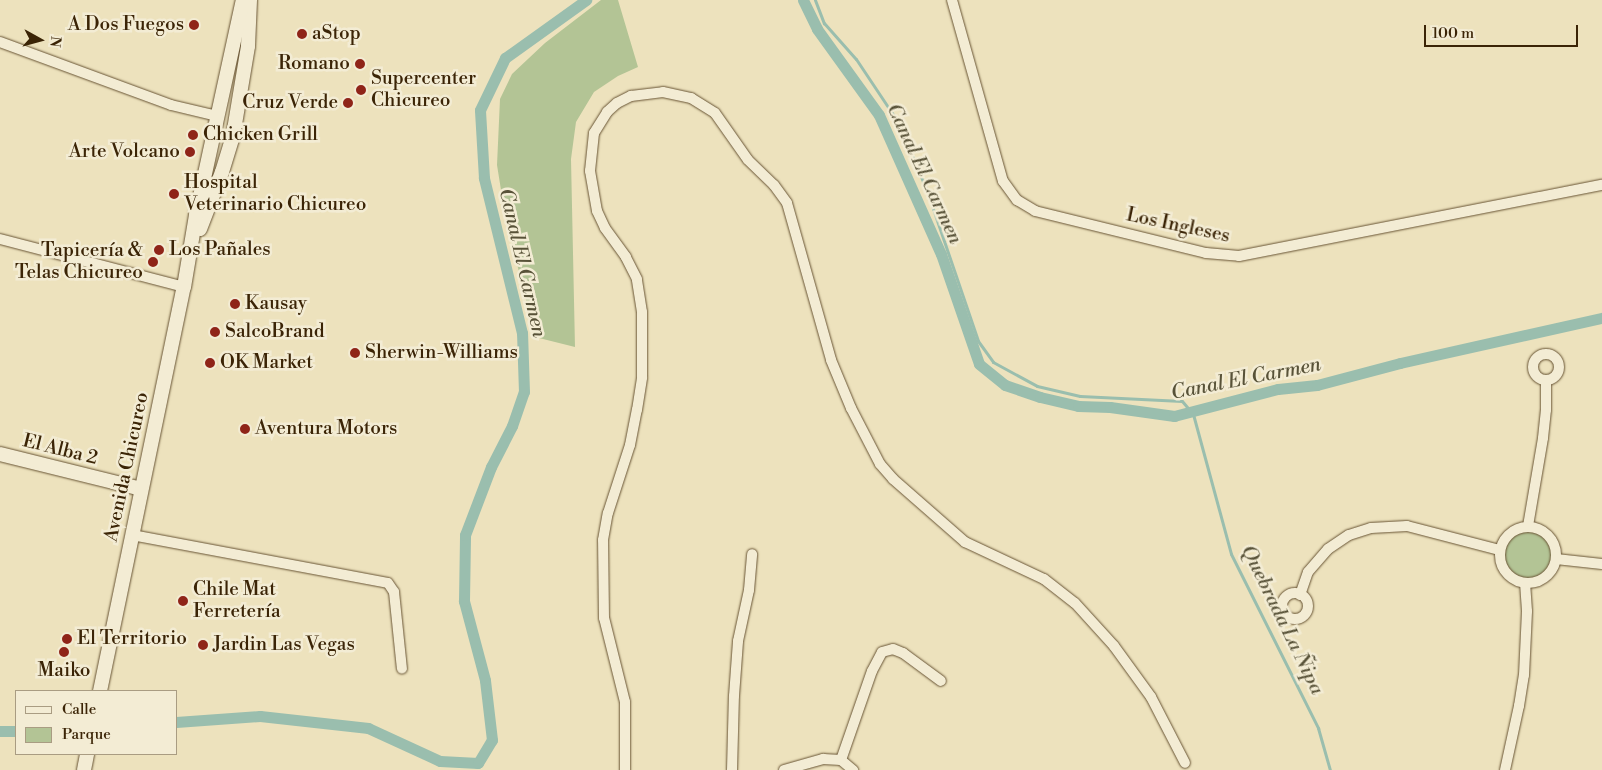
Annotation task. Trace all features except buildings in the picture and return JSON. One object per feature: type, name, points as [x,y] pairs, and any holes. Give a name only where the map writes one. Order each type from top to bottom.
[{"type":"main road","name":"Avenida Chicureo","points":[[100,690],[184,288],[196,215],[243,0]]},
{"type":"main road","name":"Avenida Chicureo","points":[[191,251],[222,172],[233,136],[248,46],[250,0]]},
{"type":"main road","name":"El Alba 2","points":[[0,454],[141,489]]},
{"type":"main road","points":[[84,770],[87,755]]},
{"type":"street","name":"Los Ingleses","points":[[952,0],[1003,181],[1017,200],[1035,210],[1206,253],[1238,256],[1602,185]]},
{"type":"street","points":[[0,42],[171,105],[217,116]]},
{"type":"street","points":[[625,770],[625,702],[604,618],[603,540],[608,513],[630,445],[637,410],[642,376],[642,312],[637,279],[597,212],[590,171],[594,134],[607,112],[617,103],[631,96],[663,92],[691,98],[715,114],[748,160],[774,185],[784,199],[792,221],[831,360],[850,408],[880,464],[892,479],[965,542],[1037,575],[1075,603],[1114,646],[1142,684],[1185,764]]},
{"type":"street","points":[[0,239],[184,288]]},
{"type":"street","points":[[1528,526],[1544,428],[1546,380]]},
{"type":"street","points":[[1300,595],[1308,572],[1324,553],[1349,535],[1371,528],[1407,526],[1500,550]]},
{"type":"street","points":[[1528,526],[1547,533],[1555,545],[1556,558],[1548,575],[1538,582],[1525,583],[1513,579],[1504,570],[1500,550],[1510,533],[1528,526]]},
{"type":"street","points":[[132,535],[388,583],[394,592],[402,669]]},
{"type":"street","points":[[732,770],[737,651],[749,590],[752,554]]},
{"type":"street","points":[[1556,558],[1602,564]]},
{"type":"street","points":[[1505,770],[1524,675],[1527,610],[1525,583]]},
{"type":"street","points":[[842,760],[872,671],[882,652],[893,649],[902,652],[941,681]]},
{"type":"street","points":[[784,770],[823,759],[842,760],[853,770]]},
{"type":"green space","points":[[601,0],[618,0],[638,67],[618,76],[594,92],[576,122],[571,159],[575,347],[535,337],[505,215],[497,165],[500,99],[512,74],[545,43]]},
{"type":"green space","points":[[1533,532],[1545,538],[1550,546],[1550,564],[1545,572],[1537,577],[1523,578],[1511,572],[1506,564],[1505,550],[1511,538],[1519,533]]},
{"type":"waterway","name":"Canal El Carmen","points":[[178,722],[260,716],[368,728],[440,761],[478,763],[492,740],[485,680],[464,601],[465,535],[491,467],[512,426],[524,392],[522,333],[484,178],[480,110],[505,58],[586,0]]},
{"type":"waterway","name":"Canal El Carmen","points":[[803,0],[817,29],[879,115],[941,254],[979,364],[1005,385],[1040,397],[1078,406],[1110,407],[1174,416],[1278,389],[1317,385],[1400,363],[1602,318]]},
{"type":"waterway","name":"Quebrada La Ñipa","points":[[815,0],[824,23],[856,59],[898,122],[927,191],[978,341],[993,362],[1037,386],[1080,396],[1182,401],[1193,414],[1231,554],[1318,728],[1330,770]]},
{"type":"waterway","name":"Canal El Carmen","points":[[0,731],[15,731]]},
{"type":"place","name":"A Dos Fuegos","points":[[194,25]]},
{"type":"place","name":"aStop","points":[[302,34]]},
{"type":"place","name":"Romano","points":[[360,64]]},
{"type":"place","name":"Supercenter Chicureo","points":[[361,90]]},
{"type":"place","name":"Cruz Verde","points":[[348,103]]},
{"type":"place","name":"Chicken Grill","points":[[193,135]]},
{"type":"place","name":"Arte Volcano","points":[[190,152]]},
{"type":"place","name":"Hospital Veterinario Chicureo","points":[[174,194]]},
{"type":"place","name":"Los Pañales","points":[[159,250]]},
{"type":"place","name":"Tapicería & Telas Chicureo","points":[[153,262]]},
{"type":"place","name":"Kausay","points":[[235,304]]},
{"type":"place","name":"SalcoBrand","points":[[215,332]]},
{"type":"place","name":"Sherwin-Williams","points":[[355,353]]},
{"type":"place","name":"OK Market","points":[[210,363]]},
{"type":"place","name":"Aventura Motors","points":[[245,429]]},
{"type":"place","name":"Chile Mat Ferretería","points":[[183,601]]},
{"type":"place","name":"El Territorio","points":[[67,639]]},
{"type":"place","name":"Jardin Las Vegas","points":[[203,645]]},
{"type":"place","name":"Maiko","points":[[64,652]]}]
